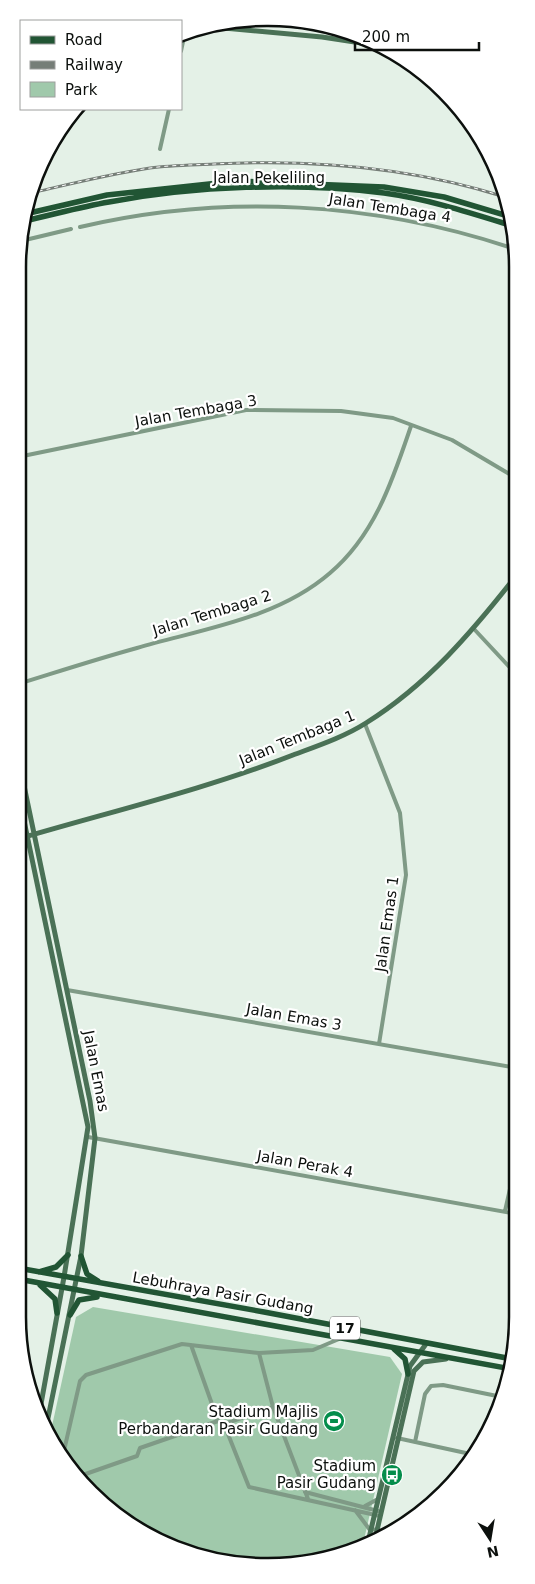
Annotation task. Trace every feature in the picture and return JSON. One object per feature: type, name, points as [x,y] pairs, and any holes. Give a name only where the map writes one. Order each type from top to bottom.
[{"type":"main road","points":[[232,29],[351,41]]},
{"type":"main road","name":"Jalan Pekeliling","points":[[33,212],[107,195],[237,181],[384,187],[444,197],[503,215]]},
{"type":"main road","name":"Jalan Pekeliling","points":[[31,219],[108,202],[172,193],[238,188],[384,193],[443,205],[505,223]]},
{"type":"main road","name":"Jalan Tembaga 1","points":[[27,837],[237,776],[304,751],[365,724],[444,662],[474,629],[509,585]]},
{"type":"main road","name":"Jalan Emas","points":[[26,796],[90,1100],[95,1138],[81,1256],[48,1417]]},
{"type":"main road","name":"Jalan Emas","points":[[26,832],[88,1127],[88,1137],[68,1255],[41,1399]]},
{"type":"main road","points":[[37,1273],[56,1267],[68,1255]]},
{"type":"main road","points":[[81,1256],[88,1274],[93,1279],[106,1284]]},
{"type":"main road","name":"Lebuhraya Pasir Gudang","points":[[26,1270],[264,1312],[504,1358]]},
{"type":"main road","name":"Lebuhraya Pasir Gudang","points":[[26,1281],[503,1368]]},
{"type":"main road","points":[[36,1283],[53,1295],[57,1313]]},
{"type":"main road","points":[[70,1315],[80,1300],[106,1296]]},
{"type":"main road","points":[[371,1534],[378,1513],[410,1366],[426,1344]]},
{"type":"main road","points":[[393,1348],[404,1359],[408,1374]]},
{"type":"main road","points":[[503,1368],[501,1363],[504,1358]]},
{"type":"main road","points":[[378,1513],[378,1499],[417,1366],[430,1360],[449,1359]]},
{"type":"street","points":[[160,150],[169,110]]},
{"type":"street","name":"Jalan Tembaga 4","points":[[80,227],[182,209],[244,205],[299,206],[372,214],[426,223],[508,247]]},
{"type":"street","points":[[28,239],[71,229]]},
{"type":"street","name":"Jalan Tembaga 3","points":[[26,454],[246,410],[341,411],[393,418],[452,440],[509,474]]},
{"type":"street","name":"Jalan Tembaga 2","points":[[26,682],[246,618],[309,589],[331,573],[347,556],[377,513],[384,500],[411,426]]},
{"type":"street","points":[[474,629],[509,666]]},
{"type":"street","name":"Jalan Emas 1","points":[[365,724],[400,813],[406,875],[379,1044]]},
{"type":"street","name":"Jalan Emas 3","points":[[67,990],[509,1067]]},
{"type":"street","name":"Jalan Perak 4","points":[[88,1137],[509,1212]]},
{"type":"street","points":[[505,1211],[509,1193]]},
{"type":"street","points":[[66,1449],[83,1377],[177,1345],[259,1353],[313,1350],[342,1338]]},
{"type":"street","points":[[191,1345],[218,1421],[224,1424],[249,1486],[355,1510],[378,1513]]},
{"type":"street","points":[[259,1353],[273,1407],[308,1499]]},
{"type":"street","points":[[414,1442],[425,1394],[431,1386],[443,1385],[495,1396]]},
{"type":"street","points":[[224,1424],[273,1407]]},
{"type":"street","points":[[85,1474],[137,1456],[140,1448],[218,1421]]},
{"type":"street","points":[[395,1438],[466,1453]]},
{"type":"street","points":[[305,1492],[363,1507],[378,1513]]},
{"type":"street","points":[[363,1507],[378,1499]]},
{"type":"street","points":[[355,1510],[373,1530],[378,1531]]},
{"type":"green space","points":[[93,1307],[390,1357],[402,1374],[365,1537],[330,1550],[299,1556],[268,1558],[236,1556],[205,1550],[175,1539],[133,1517],[121,1508],[86,1476],[67,1451],[52,1425],[76,1317]]},
{"type":"railway","points":[[39,191],[105,176],[158,167],[288,163],[325,164],[398,172],[434,178],[498,195]]},
{"type":"place","name":"Stadium Majlis Perbandaran Pasir Gudang","points":[[334,1421]]},
{"type":"place","name":"Stadium Pasir Gudang","points":[[392,1475]]}]
